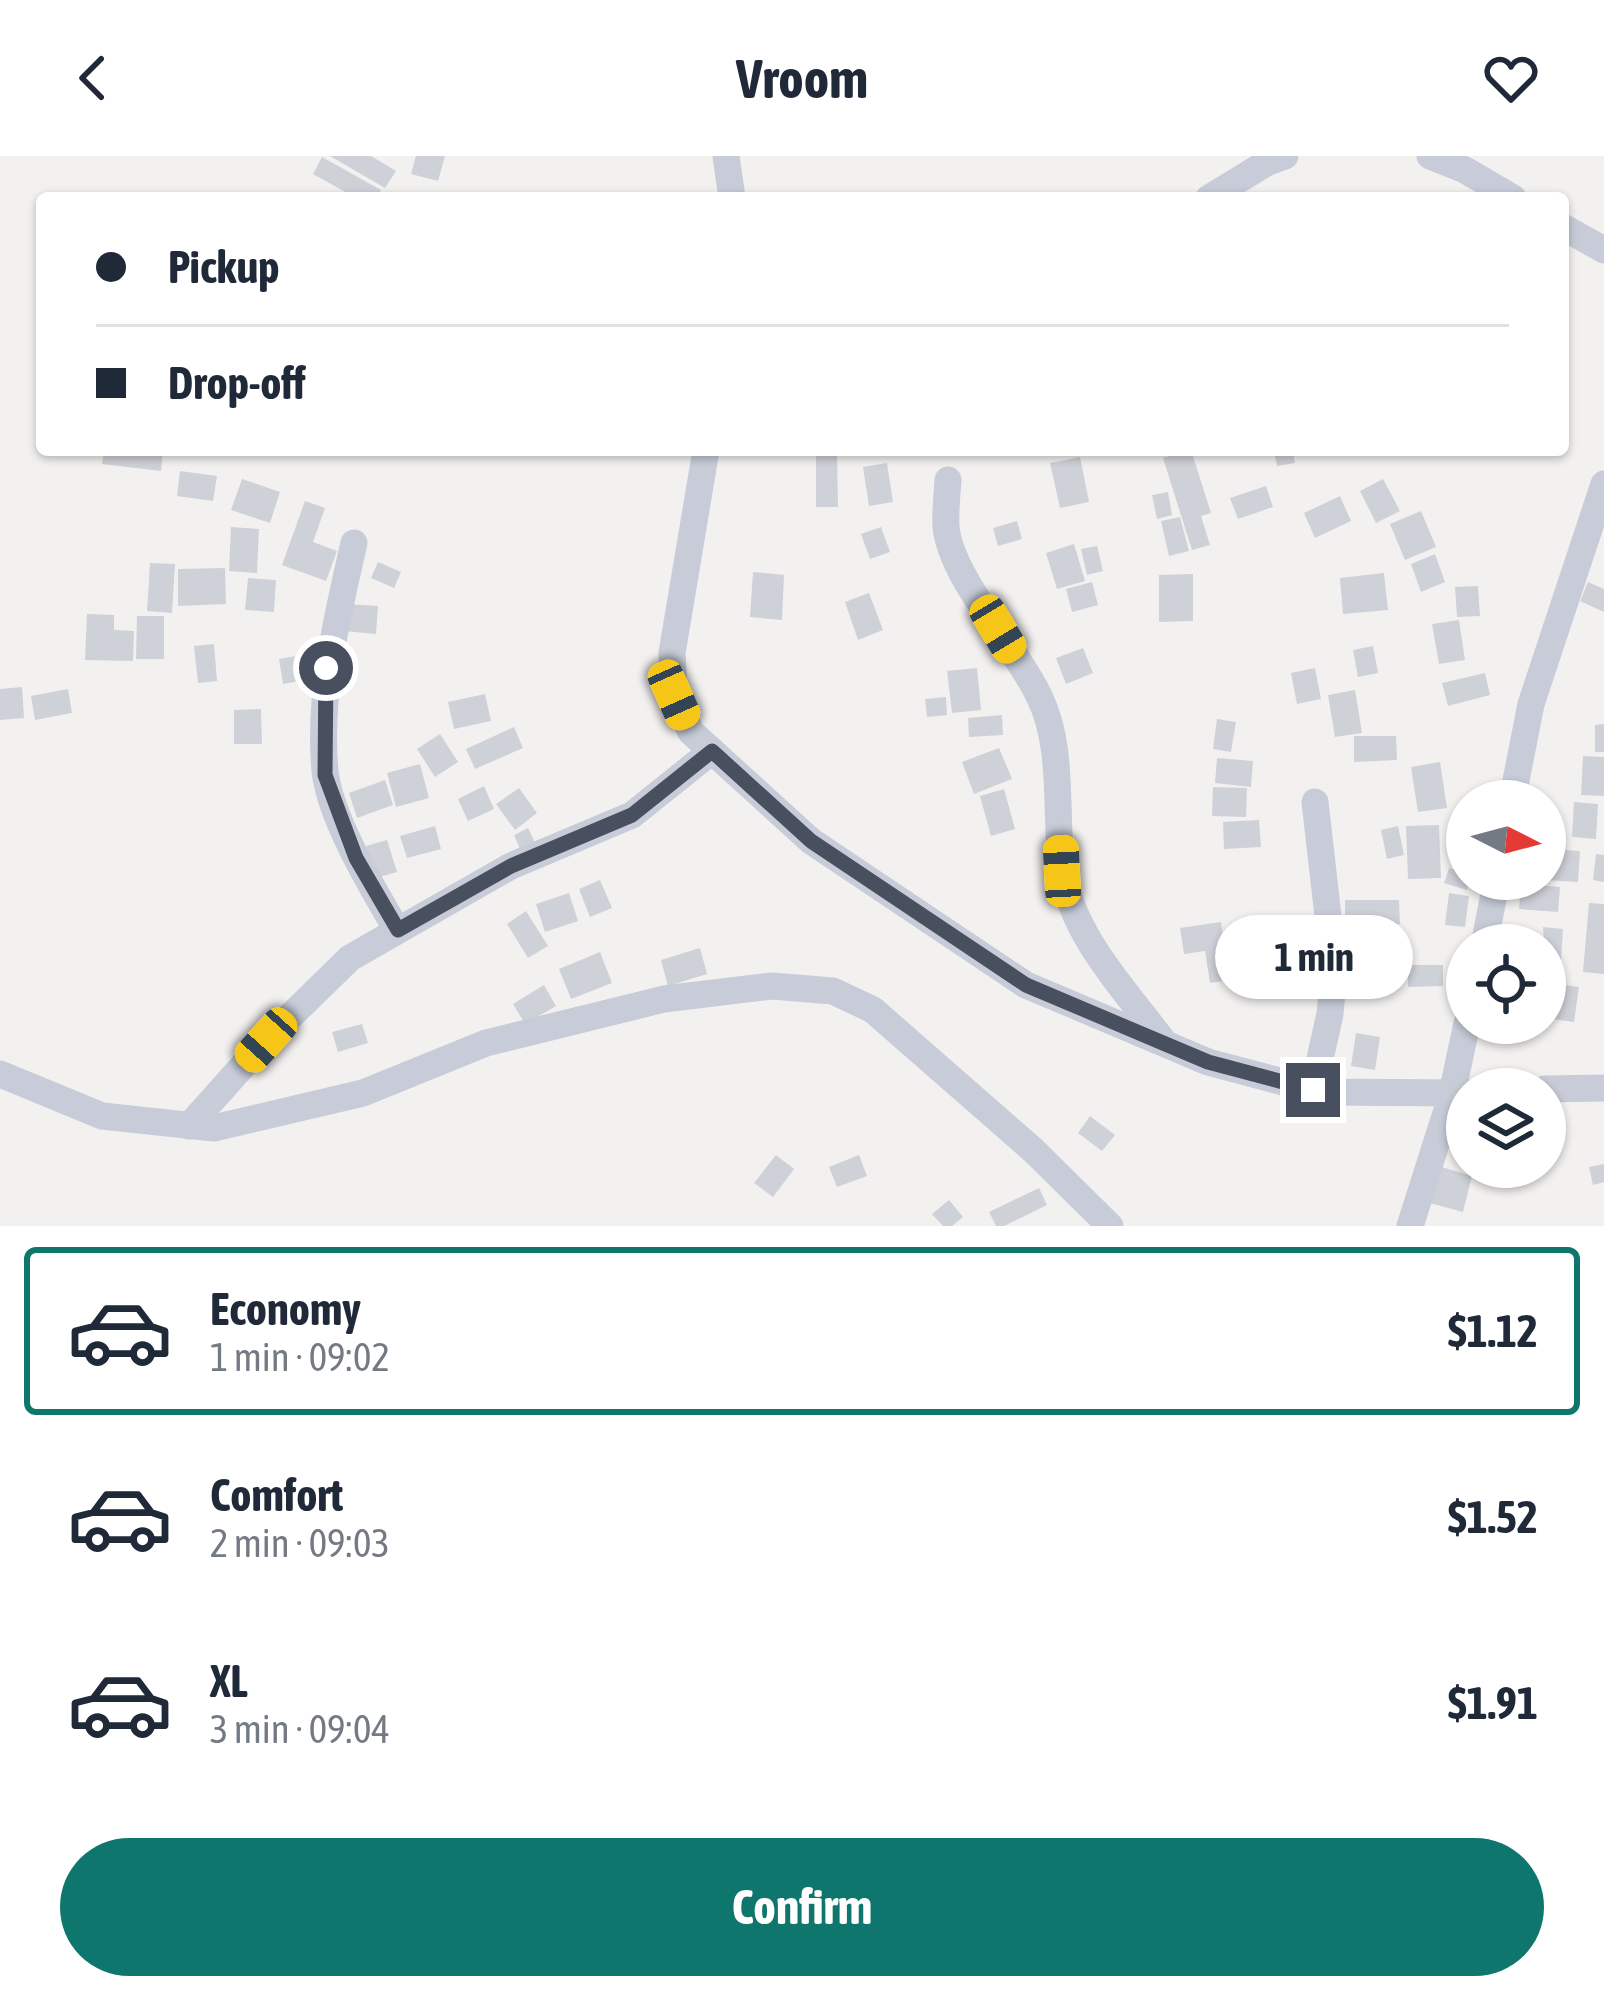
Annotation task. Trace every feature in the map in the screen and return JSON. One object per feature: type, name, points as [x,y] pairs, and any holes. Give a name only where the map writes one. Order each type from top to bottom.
[{"type":"street","points":[[726,156],[731,192]]},
{"type":"street","points":[[1219,192],[1286,156]]},
{"type":"street","points":[[1430,156],[1503,192]]},
{"type":"street","points":[[1569,230],[1604,250]]},
{"type":"street","points":[[705,456],[672,653],[674,695],[691,733],[811,841],[1026,985],[1208,1062],[1313,1090],[1446,1094]]},
{"type":"street","points":[[948,480],[946,528],[956,559],[1041,698],[1052,742],[1062,871],[1073,912],[1097,953],[1164,1043]]},
{"type":"street","points":[[1516,780],[1531,704],[1604,484]]},
{"type":"street","points":[[354,543],[326,668],[325,775],[356,858],[398,930]]},
{"type":"street","points":[[190,1126],[266,1040],[350,958],[511,866],[632,815],[712,751]]},
{"type":"street","points":[[1313,1090],[1330,1014],[1334,969],[1315,802]]},
{"type":"street","points":[[0,1074],[102,1116],[214,1128],[362,1093],[486,1043],[664,999],[772,986],[832,991],[873,1010],[1033,1150],[1110,1226]]},
{"type":"street","points":[[1566,1089],[1604,1088]]},
{"type":"street","points":[[1410,1226],[1446,1129]]},
{"type":"building","points":[[330,156],[371,156],[396,171],[385,188]]},
{"type":"building","points":[[416,156],[445,156],[438,181],[411,174]]},
{"type":"building","points":[[322,157],[381,190],[345,192],[313,174]]},
{"type":"building","points":[[103,456],[162,456],[161,471],[102,464]]},
{"type":"building","points":[[816,456],[837,456],[838,507],[816,507]]},
{"type":"building","points":[[1193,456],[1211,513],[1201,516],[1210,545],[1192,550],[1163,458]]},
{"type":"building","points":[[1275,456],[1294,456],[1295,463],[1277,466]]},
{"type":"building","points":[[1080,457],[1089,502],[1060,508],[1050,463]]},
{"type":"building","points":[[887,463],[893,502],[869,506],[863,467]]},
{"type":"building","points":[[180,471],[217,476],[213,501],[177,496]]},
{"type":"building","points":[[242,479],[280,492],[270,523],[231,510]]},
{"type":"building","points":[[1383,479],[1400,511],[1376,523],[1360,491]]},
{"type":"building","points":[[1266,486],[1273,507],[1238,519],[1230,498]]},
{"type":"building","points":[[1168,492],[1172,515],[1157,519],[1152,495]]},
{"type":"building","points":[[1340,496],[1351,521],[1315,538],[1304,513]]},
{"type":"building","points":[[305,501],[325,508],[313,542],[337,551],[326,581],[282,565]]},
{"type":"building","points":[[1421,511],[1436,547],[1405,560],[1390,524]]},
{"type":"building","points":[[1180,517],[1189,551],[1169,556],[1161,521]]},
{"type":"building","points":[[1017,521],[1022,539],[998,546],[993,528]]},
{"type":"building","points":[[231,527],[259,529],[257,573],[229,571]]},
{"type":"building","points":[[881,527],[890,552],[870,559],[861,534]]},
{"type":"building","points":[[1074,544],[1085,581],[1057,589],[1046,553]]},
{"type":"building","points":[[1097,546],[1103,571],[1087,575],[1081,549]]},
{"type":"building","points":[[1435,554],[1445,582],[1421,592],[1411,564]]},
{"type":"building","points":[[378,562],[401,572],[394,588],[371,578]]},
{"type":"building","points":[[150,563],[175,564],[172,613],[147,611]]},
{"type":"building","points":[[225,568],[226,604],[178,606],[178,569]]},
{"type":"building","points":[[753,572],[784,575],[782,620],[750,617]]},
{"type":"building","points":[[1384,573],[1388,610],[1343,614],[1340,578]]},
{"type":"building","points":[[1193,574],[1193,621],[1159,622],[1159,575]]},
{"type":"building","points":[[248,578],[276,580],[274,612],[245,610]]},
{"type":"building","points":[[1092,582],[1098,605],[1072,612],[1066,589]]},
{"type":"building","points":[[1588,582],[1604,589],[1604,612],[1580,601]]},
{"type":"building","points":[[1478,586],[1480,616],[1457,617],[1455,587]]},
{"type":"building","points":[[869,593],[883,630],[858,640],[845,602]]},
{"type":"building","points":[[346,604],[378,606],[376,634],[344,631]]},
{"type":"building","points":[[87,614],[114,615],[114,630],[134,631],[133,661],[85,660]]},
{"type":"building","points":[[137,616],[164,616],[164,659],[136,659]]},
{"type":"building","points":[[1459,620],[1465,660],[1439,664],[1432,624]]},
{"type":"building","points":[[214,644],[217,681],[198,683],[194,646]]},
{"type":"building","points":[[1373,646],[1378,673],[1358,677],[1353,650]]},
{"type":"building","points":[[1083,648],[1093,673],[1066,684],[1056,658]]},
{"type":"building","points":[[313,653],[317,678],[283,684],[279,659]]},
{"type":"building","points":[[977,668],[981,710],[952,713],[947,671]]},
{"type":"building","points":[[1315,668],[1321,699],[1297,704],[1291,673]]},
{"type":"building","points":[[1485,673],[1490,695],[1448,706],[1442,683]]},
{"type":"building","points":[[22,687],[24,718],[0,720],[0,689]]},
{"type":"building","points":[[68,689],[72,713],[35,720],[31,696]]},
{"type":"building","points":[[1355,690],[1362,733],[1335,737],[1328,695]]},
{"type":"building","points":[[485,694],[491,721],[454,729],[448,702]]},
{"type":"building","points":[[946,697],[947,715],[927,717],[925,699]]},
{"type":"building","points":[[261,709],[262,744],[234,744],[234,710]]},
{"type":"building","points":[[1002,715],[1003,735],[969,737],[968,718]]},
{"type":"building","points":[[1217,719],[1236,722],[1231,752],[1213,749]]},
{"type":"building","points":[[1604,724],[1604,752],[1595,752],[1595,725]]},
{"type":"building","points":[[514,727],[523,748],[475,769],[466,749]]},
{"type":"building","points":[[440,734],[458,762],[435,777],[417,749]]},
{"type":"building","points":[[1354,736],[1396,736],[1397,760],[1354,762]]},
{"type":"building","points":[[999,748],[1012,779],[974,794],[962,762]]},
{"type":"building","points":[[1583,756],[1604,757],[1604,796],[1581,795]]},
{"type":"building","points":[[1217,758],[1253,761],[1251,787],[1215,783]]},
{"type":"building","points":[[1440,762],[1446,808],[1418,812],[1411,767]]},
{"type":"building","points":[[420,764],[429,798],[396,807],[387,773]]},
{"type":"building","points":[[385,780],[393,805],[357,818],[349,793]]},
{"type":"building","points":[[484,786],[494,809],[468,821],[458,799]]},
{"type":"building","points":[[1213,787],[1247,788],[1246,817],[1212,816]]},
{"type":"building","points":[[519,788],[537,813],[515,830],[496,804]]},
{"type":"building","points":[[1004,789],[1015,829],[991,836],[980,796]]},
{"type":"building","points":[[1574,802],[1598,804],[1596,839],[1572,837]]},
{"type":"building","points":[[1259,820],[1261,847],[1224,849],[1223,822]]},
{"type":"building","points":[[1439,825],[1441,878],[1408,879],[1406,826]]},
{"type":"building","points":[[435,826],[441,849],[407,858],[400,836]]},
{"type":"building","points":[[1398,826],[1404,855],[1387,859],[1381,830]]},
{"type":"building","points":[[528,828],[538,849],[523,856],[514,835]]},
{"type":"building","points":[[387,840],[397,872],[376,878],[366,846]]},
{"type":"building","points":[[1566,850],[1580,851],[1578,882],[1566,881]]},
{"type":"building","points":[[1596,854],[1604,855],[1604,882],[1593,880]]},
{"type":"building","points":[[600,880],[612,908],[590,917],[579,889]]},
{"type":"building","points":[[569,893],[578,921],[545,932],[536,904]]},
{"type":"building","points":[[1345,900],[1399,900],[1400,924],[1345,925]]},
{"type":"building","points":[[1448,900],[1468,900],[1465,924],[1445,925]]},
{"type":"building","points":[[1520,900],[1559,900],[1558,912],[1519,909]]},
{"type":"building","points":[[1589,903],[1604,904],[1604,974],[1583,972]]},
{"type":"building","points":[[526,911],[548,946],[528,958],[507,924]]},
{"type":"building","points":[[1285,916],[1289,935],[1259,941],[1256,922]]},
{"type":"building","points":[[1221,922],[1229,980],[1210,983],[1205,951],[1184,954],[1180,928]]},
{"type":"building","points":[[700,948],[707,974],[668,986],[661,960]]},
{"type":"building","points":[[600,952],[612,983],[571,999],[559,969]]},
{"type":"building","points":[[1408,965],[1443,965],[1443,986],[1408,987]]},
{"type":"building","points":[[544,985],[556,1006],[525,1024],[513,1004]]},
{"type":"building","points":[[1566,985],[1579,987],[1574,1022],[1566,1021]]},
{"type":"building","points":[[362,1024],[368,1043],[338,1052],[332,1032]]},
{"type":"building","points":[[1356,1033],[1380,1037],[1375,1070],[1351,1066]]},
{"type":"building","points":[[1090,1116],[1115,1135],[1102,1151],[1078,1133]]},
{"type":"building","points":[[776,1155],[794,1169],[773,1197],[754,1183]]},
{"type":"building","points":[[859,1155],[867,1176],[837,1187],[829,1167]]},
{"type":"building","points":[[1604,1164],[1604,1182],[1593,1185],[1589,1167]]},
{"type":"building","points":[[1435,1165],[1446,1168],[1446,1188],[1469,1188],[1463,1212],[1426,1202]]},
{"type":"building","points":[[1039,1188],[1047,1205],[996,1226],[989,1212]]},
{"type":"building","points":[[949,1200],[963,1217],[952,1226],[943,1226],[932,1214]]},
{"type":"route","points":[[326,668],[325,775],[356,858],[398,930],[511,866],[632,815],[712,751],[811,841],[1026,985],[1208,1062],[1313,1090]]}]
